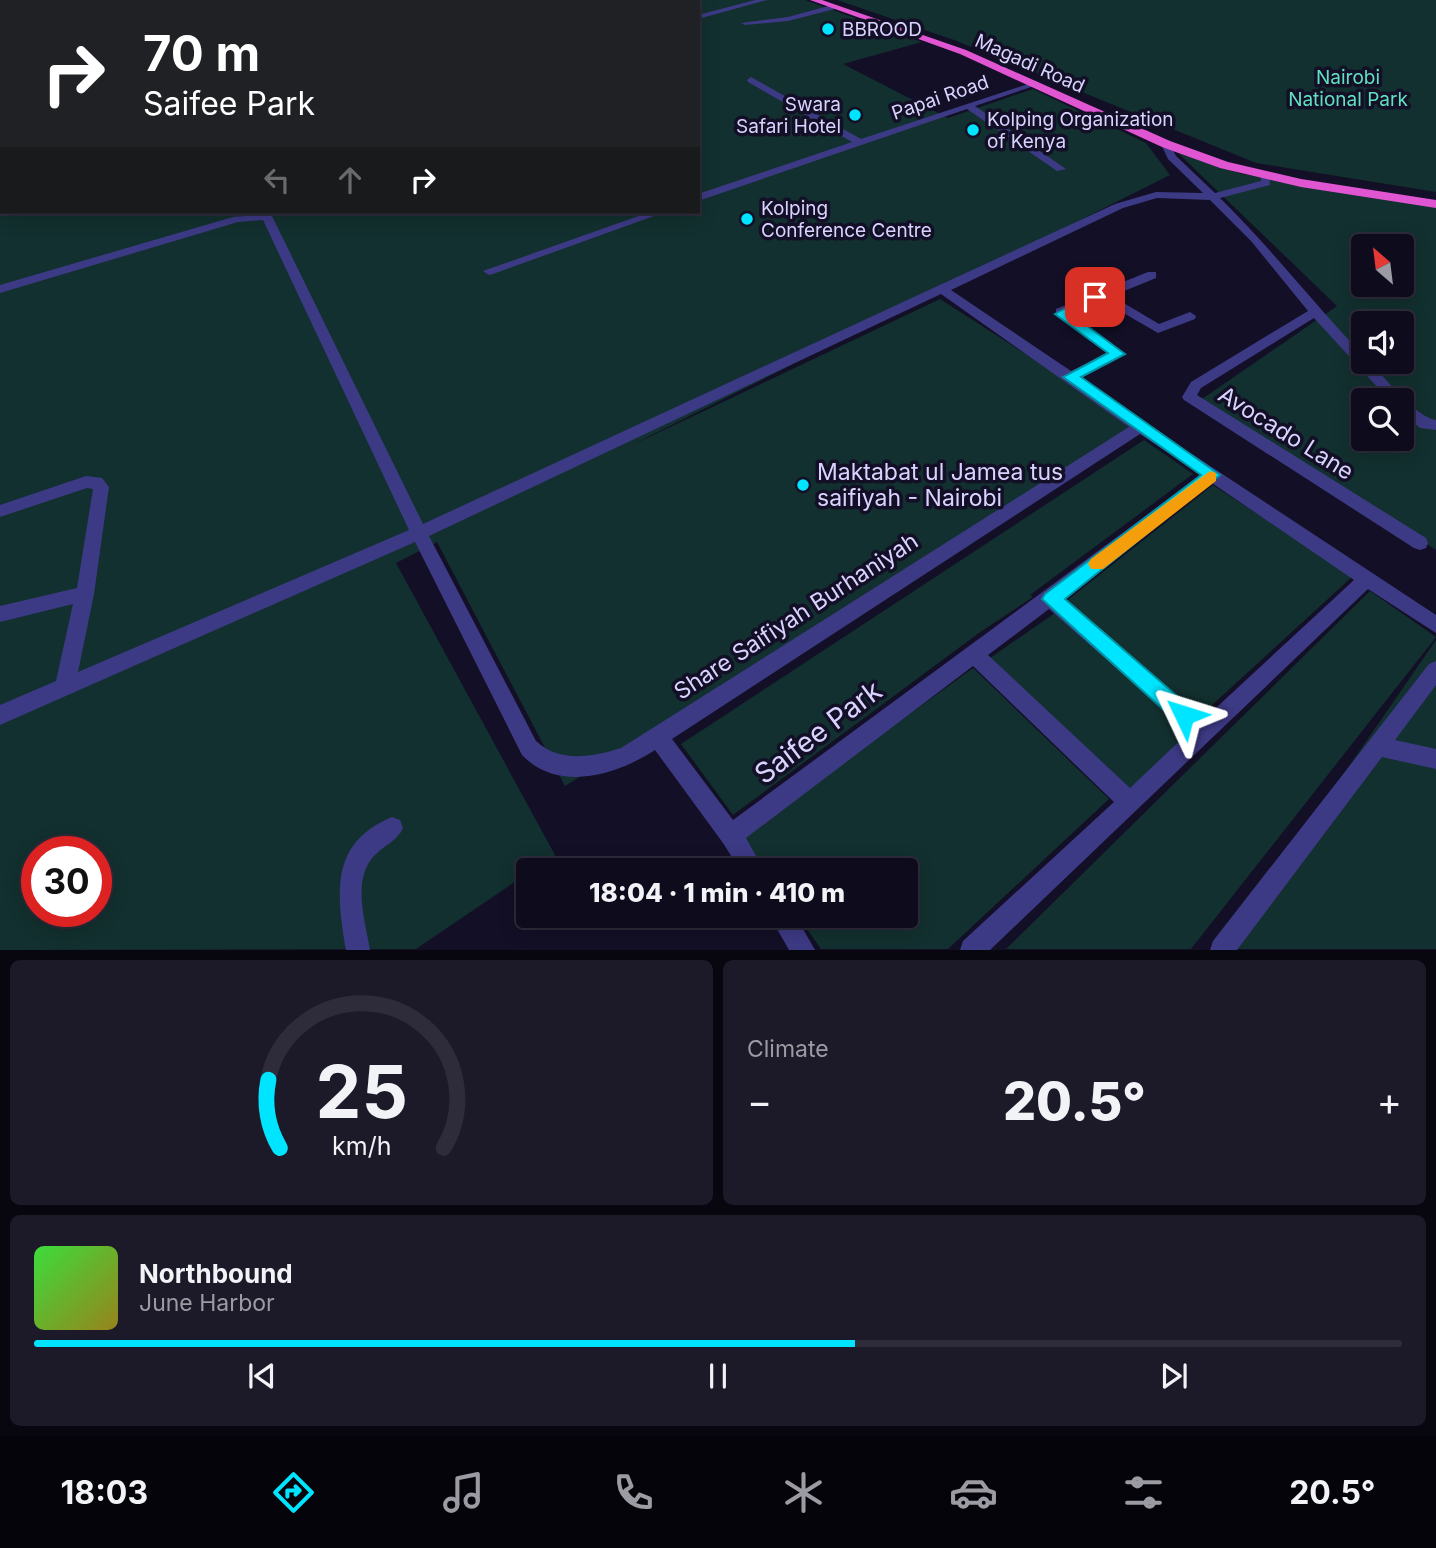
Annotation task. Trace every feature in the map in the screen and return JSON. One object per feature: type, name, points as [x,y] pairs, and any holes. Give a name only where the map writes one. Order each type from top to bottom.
[{"type":"highway","name":"Magadi Road","points":[[814,0],[950,47],[1166,144],[1265,176],[1436,204]]},
{"type":"street","points":[[700,16],[763,0]]},
{"type":"street","points":[[745,23],[788,19],[832,7]]},
{"type":"street","points":[[751,80],[861,143]]},
{"type":"street","name":"Papai Road","points":[[700,197],[1034,83]]},
{"type":"street","points":[[968,106],[1061,169]]},
{"type":"street","points":[[1166,144],[1172,157],[1255,239],[1315,312],[1387,388]]},
{"type":"street","points":[[0,715],[419,533],[1135,200],[1156,195],[1213,197],[1266,183],[1265,176]]},
{"type":"street","points":[[489,271],[654,214]]},
{"type":"street","points":[[0,289],[237,219],[267,216],[419,533]]},
{"type":"street","points":[[1070,377],[1118,356],[1117,352],[1061,314],[1152,275]]},
{"type":"street","points":[[943,290],[1140,428],[1436,625]]},
{"type":"street","points":[[1102,295],[1158,329],[1190,316]]},
{"type":"street","name":"Avocado Lane","points":[[1315,312],[1196,385],[1189,397],[1420,543]]},
{"type":"street","points":[[1414,414],[1425,424],[1436,425]]},
{"type":"street","name":"Share Saifiyah Burhaniyah","points":[[419,533],[537,759],[551,764],[608,763],[626,757],[1140,428]]},
{"type":"street","name":"Saifee Park","points":[[731,835],[973,653],[1051,599],[1212,475]]},
{"type":"street","points":[[0,511],[86,482],[96,482],[101,488],[85,594],[65,686]]},
{"type":"street","points":[[972,950],[1368,578]]},
{"type":"street","points":[[0,614],[85,594]]},
{"type":"street","points":[[1051,599],[1203,731]]},
{"type":"street","points":[[973,653],[1129,802]]},
{"type":"street","points":[[1222,950],[1436,670]]},
{"type":"street","points":[[657,736],[745,858]]},
{"type":"street","points":[[1378,746],[1436,759]]},
{"type":"street","points":[[358,950],[351,900],[355,867],[367,846],[392,828]]},
{"type":"street","points":[[789,928],[803,950]]},
{"type":"green space","points":[[700,0],[805,0],[922,42],[843,64],[948,118],[1033,89],[1146,143],[1170,175],[628,447],[940,299],[1140,427],[565,786],[437,542],[396,563],[555,855],[551,858],[516,858],[516,881],[416,949],[0,950],[0,214],[700,214]]},
{"type":"green space","name":"Nairobi National Park","points":[[837,0],[1436,0],[1436,192],[1256,163],[954,40]]},
{"type":"green space","points":[[1177,152],[1242,174],[1436,207],[1436,550],[1202,399],[1337,306]]},
{"type":"green space","points":[[1144,440],[1193,474],[1030,595],[1033,597],[979,633],[733,815],[681,744]]},
{"type":"green space","points":[[1213,485],[1353,576],[1199,717],[1064,603]]},
{"type":"green space","points":[[1370,591],[1436,637],[1191,949],[1006,949]]},
{"type":"green space","points":[[1055,613],[1194,732],[1128,796],[987,660]]},
{"type":"green space","points":[[1436,640],[1436,949],[1223,949]]},
{"type":"green space","points":[[973,668],[1109,799],[948,949],[821,949],[806,928],[918,928],[918,858],[757,858],[742,836]]},
{"type":"slow traffic","points":[[1097,564],[1210,477]]},
{"type":"place","name":"BBROOD","points":[[828,29]]},
{"type":"place","name":"Swara Safari Hotel","points":[[855,115]]},
{"type":"place","name":"Kolping Organization of Kenya","points":[[973,130]]},
{"type":"place","name":"Kolping Conference Centre","points":[[747,219]]},
{"type":"place","name":"Maktabat ul Jamea tus saifiyah - Nairobi","points":[[803,485]]},
{"type":"route","points":[[1095,297],[1061,314],[1117,352],[1118,356],[1070,377],[1140,428],[1212,475],[1051,599],[1184,715]]}]
